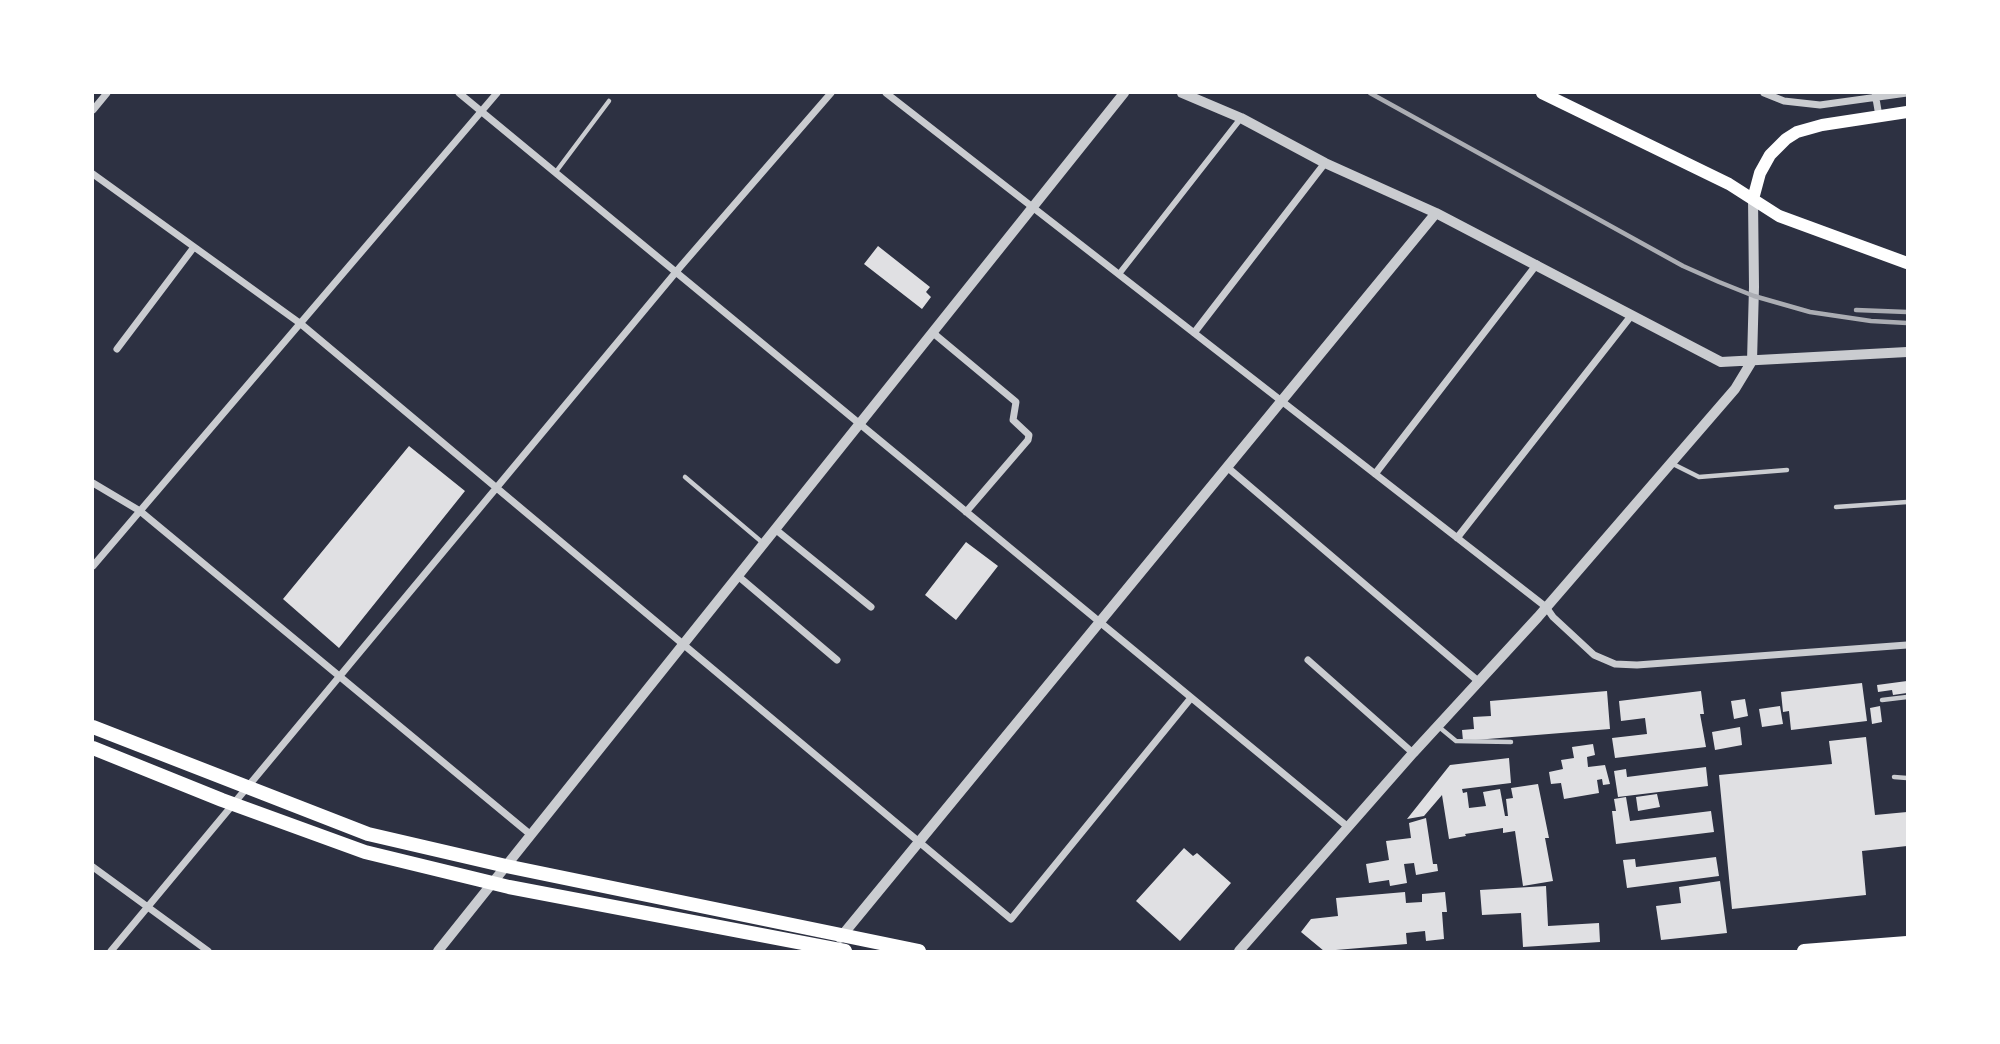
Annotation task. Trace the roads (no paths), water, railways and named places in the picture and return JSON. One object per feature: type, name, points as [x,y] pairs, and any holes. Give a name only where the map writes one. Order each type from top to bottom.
[{"type":"main road","points":[[1542,93],[1729,184],[1779,216],[1907,263]]},
{"type":"main road","points":[[1753,199],[1764,164],[1786,139],[1809,127],[1907,113]]},
{"type":"main road","points":[[93,727],[368,834],[506,866],[919,951]]},
{"type":"main road","points":[[93,748],[365,852],[492,883],[835,950]]},
{"type":"main road","points":[[1804,951],[1907,943]]},
{"type":"street","points":[[93,110],[107,93]]},
{"type":"street","points":[[459,93],[1348,827]]},
{"type":"street","points":[[93,566],[497,93]]},
{"type":"street","points":[[111,951],[675,272],[831,93]]},
{"type":"street","points":[[886,93],[1546,607],[1553,617],[1594,655],[1615,664],[1626,665],[1907,645]]},
{"type":"street","points":[[438,951],[1124,93]]},
{"type":"street","points":[[1182,93],[1241,118],[1325,163],[1436,213],[1721,362],[1907,352]]},
{"type":"street","points":[[1764,93],[1784,101],[1820,105],[1875,95],[1907,93]]},
{"type":"street","points":[[1875,95],[1879,116]]},
{"type":"street","points":[[1119,274],[1241,118]]},
{"type":"street","points":[[1195,333],[1325,163]]},
{"type":"street","points":[[93,174],[301,324],[1012,919],[1191,698]]},
{"type":"street","points":[[1239,951],[1546,607],[1735,389],[1752,361],[1753,199]]},
{"type":"street","points":[[835,950],[843,935],[918,843],[1436,213]]},
{"type":"street","points":[[117,349],[194,247]]},
{"type":"street","points":[[1375,474],[1537,264]]},
{"type":"street","points":[[1457,538],[1631,316]]},
{"type":"street","points":[[932,332],[1016,402],[1013,420],[1029,435],[1028,440],[966,512]]},
{"type":"street","points":[[1227,467],[1478,681]]},
{"type":"street","points":[[93,483],[140,511],[531,835]]},
{"type":"street","points":[[775,529],[871,607]]},
{"type":"street","points":[[738,576],[837,660]]},
{"type":"street","points":[[1308,660],[1413,753]]},
{"type":"street","points":[[93,867],[208,951]]},
{"type":"lane","points":[[555,173],[609,101]]},
{"type":"lane","points":[[1671,463],[1699,477],[1787,470]]},
{"type":"lane","points":[[685,477],[764,544]]},
{"type":"lane","points":[[1836,507],[1907,502]]},
{"type":"lane","points":[[1882,700],[1907,697]]},
{"type":"lane","points":[[1438,726],[1456,741],[1511,742]]},
{"type":"lane","points":[[1894,777],[1907,778]]},
{"type":"railway","points":[[1370,93],[1683,266],[1719,282],[1754,296],[1810,312],[1907,323]]},
{"type":"railway","points":[[1856,310],[1907,312]]}]
